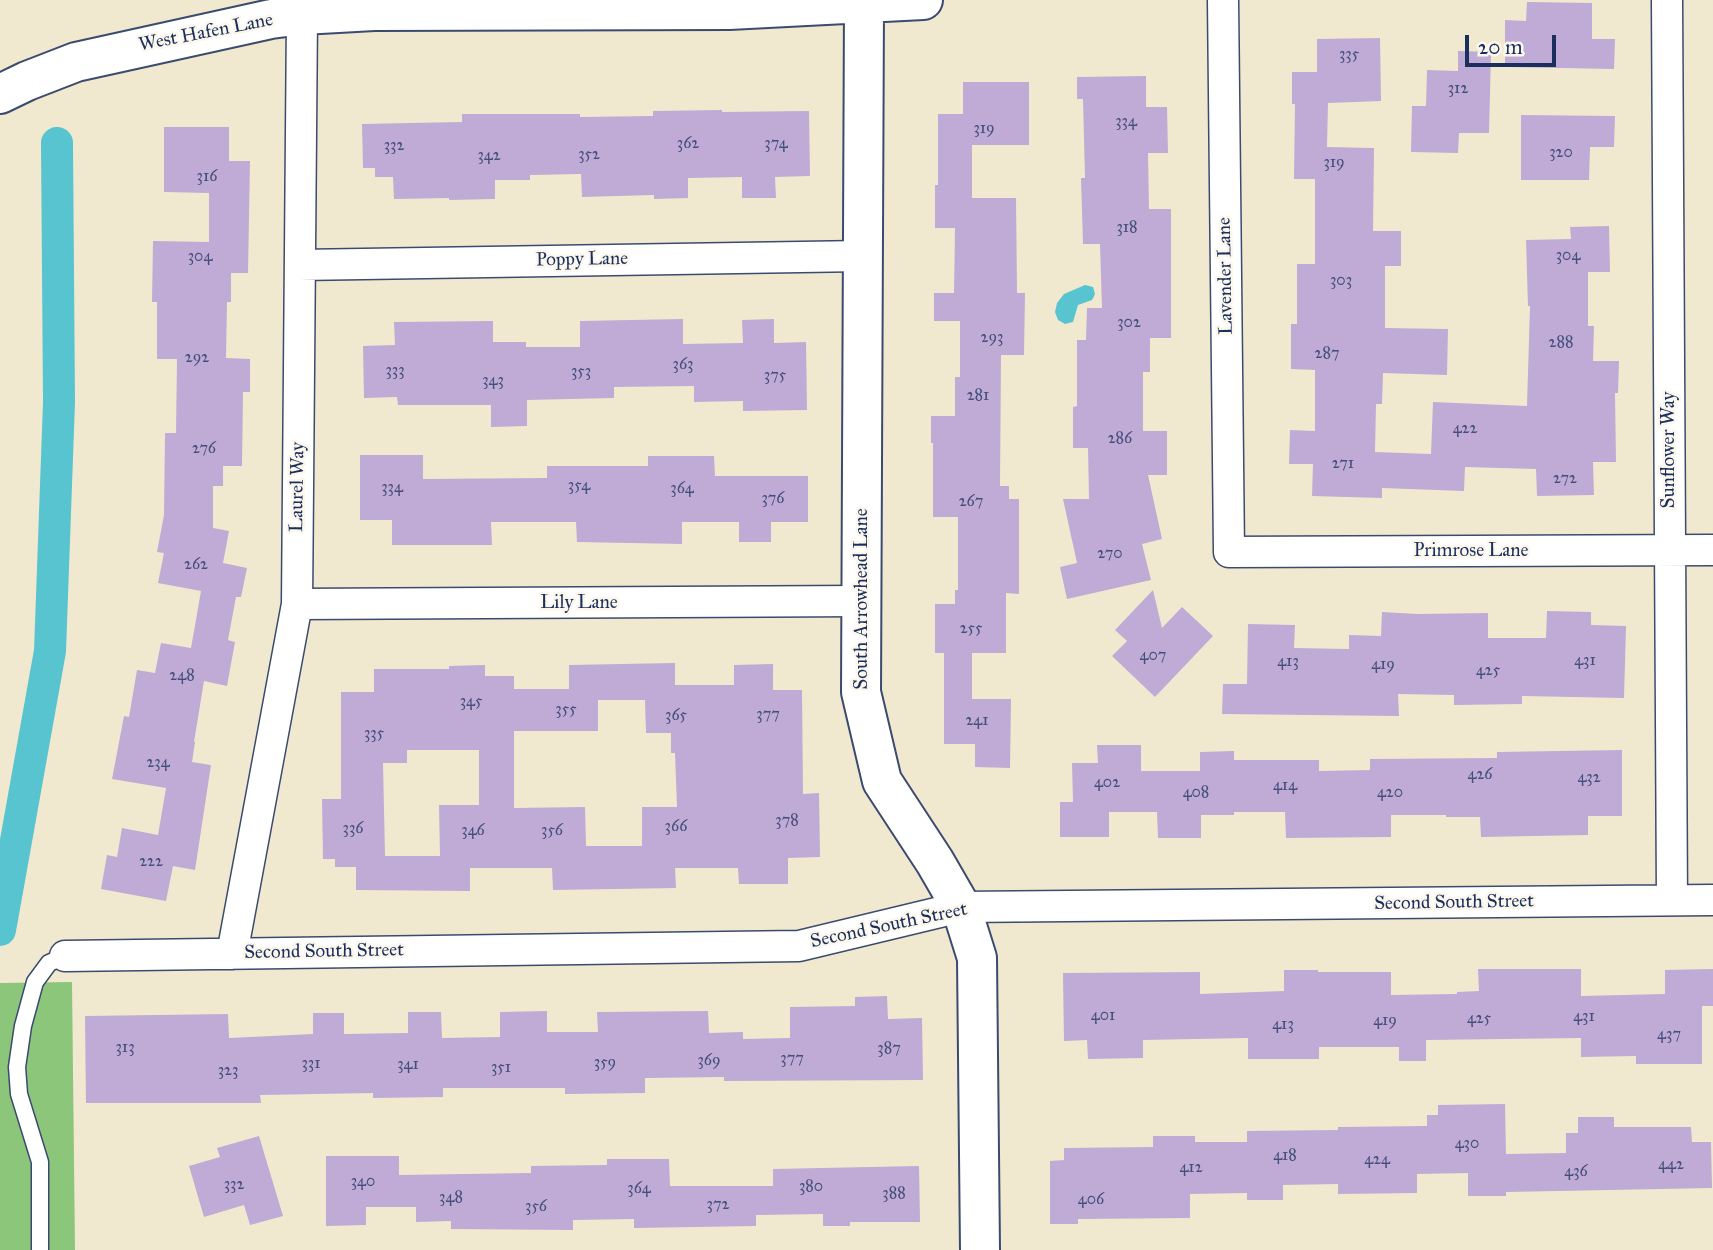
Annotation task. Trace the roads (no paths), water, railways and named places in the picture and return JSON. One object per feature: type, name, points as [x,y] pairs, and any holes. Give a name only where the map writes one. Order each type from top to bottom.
[{"type":"street","name":"West Hafen Lane","points":[[13,87],[76,62],[282,12],[729,10],[923,0]]},
{"type":"street","name":"Lavender Lane","points":[[1223,0],[1229,552]]},
{"type":"street","name":"Sunflower Way","points":[[1667,0],[1672,900]]},
{"type":"street","name":"South Arrowhead Lane","points":[[864,5],[861,692],[882,781],[961,907],[977,958],[980,1250]]},
{"type":"street","name":"Laurel Way","points":[[232,954],[297,604],[300,265],[282,12]]},
{"type":"street","name":"Poppy Lane","points":[[300,265],[863,256]]},
{"type":"street","name":"Primrose Lane","points":[[1229,552],[1713,550]]},
{"type":"street","name":"Lily Lane","points":[[297,604],[862,601]]},
{"type":"street","name":"Second South Street","points":[[65,956],[799,946],[961,907],[1713,900]]},
{"type":"lane","points":[[40,1250],[40,1162],[19,1094],[17,1067],[23,1026],[35,982],[49,962],[65,956]]},
{"type":"water","points":[[1085,285],[1093,287],[1095,294],[1092,300],[1078,305],[1073,322],[1065,324],[1058,320],[1055,312],[1057,303],[1064,294]]},
{"type":"waterway","points":[[0,930],[50,651],[59,402],[57,143]]}]
